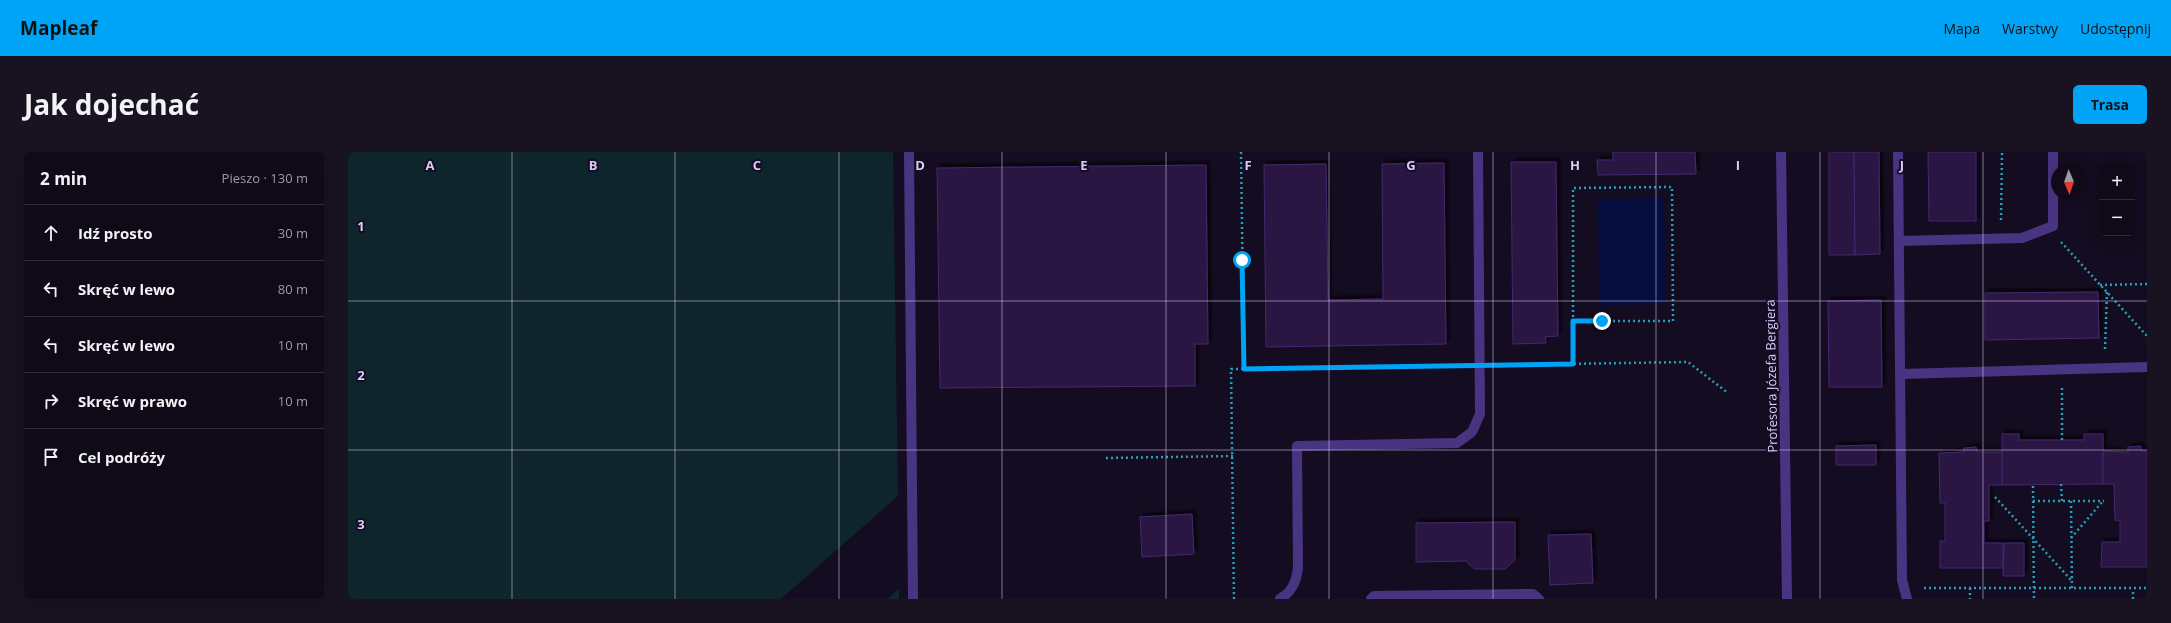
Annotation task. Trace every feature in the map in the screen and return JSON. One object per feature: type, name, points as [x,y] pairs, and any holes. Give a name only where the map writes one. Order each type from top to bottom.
[{"type":"street","points":[[909,152],[913,599]]},
{"type":"street","points":[[1280,599],[1290,592],[1296,581],[1298,568],[1297,446],[1457,443],[1472,432],[1480,414],[1478,152]]},
{"type":"street","name":"Profesora Józefa Bergiera","points":[[1781,152],[1787,599]]},
{"type":"street","points":[[1898,152],[1902,580],[1907,598]]},
{"type":"street","points":[[1899,241],[2022,238],[2053,226],[2053,152]]},
{"type":"street","points":[[1900,374],[2062,371],[2147,367]]},
{"type":"street","points":[[1371,599],[1374,596],[1533,594],[1539,599]]},
{"type":"path","points":[[1241,152],[1244,369]]},
{"type":"path","points":[[2001,238],[2002,152]]},
{"type":"path","points":[[1573,321],[1673,321],[1672,187],[1573,188],[1573,321],[1573,364]]},
{"type":"path","points":[[2060,241],[2147,336]]},
{"type":"path","points":[[2100,285],[2147,284]]},
{"type":"path","points":[[2104,369],[2106,292]]},
{"type":"path","points":[[1234,599],[1232,369],[1688,362],[1728,393]]},
{"type":"path","points":[[2062,371],[2062,440]]},
{"type":"path","points":[[1106,458],[1232,456]]},
{"type":"path","points":[[2061,484],[2062,501]]},
{"type":"path","points":[[2033,486],[2034,599]]},
{"type":"path","points":[[1995,497],[2072,581]]},
{"type":"path","points":[[2033,501],[2104,501],[2072,538]]},
{"type":"path","points":[[2071,501],[2072,590]]},
{"type":"path","points":[[1907,598],[1917,588],[2072,590],[2147,588]]},
{"type":"path","points":[[1970,588],[1970,599]]},
{"type":"path","points":[[2133,589],[2133,599]]},
{"type":"green space","points":[[348,152],[893,152],[898,496],[781,599],[348,599]]},
{"type":"green space","points":[[899,588],[899,599],[887,599]]},
{"type":"shaded area","points":[[1664,198],[1666,304],[1599,305],[1598,199]]},
{"type":"building","points":[[1613,152],[1695,152],[1696,174],[1598,175],[1597,160],[1613,160]]},
{"type":"building","points":[[1829,152],[1854,152],[1855,255],[1829,255]]},
{"type":"building","points":[[1854,152],[1879,152],[1880,254],[1855,255]]},
{"type":"building","points":[[1928,152],[1976,152],[1976,221],[1929,221]]},
{"type":"building","points":[[1511,162],[1556,162],[1558,336],[1545,337],[1546,343],[1513,344]]},
{"type":"building","points":[[1444,163],[1446,344],[1266,347],[1264,165],[1326,164],[1328,300],[1383,299],[1382,164]]},
{"type":"building","points":[[1206,165],[1208,344],[1195,344],[1195,386],[940,388],[937,168]]},
{"type":"building","points":[[2098,292],[2099,338],[1985,340],[1985,293]]},
{"type":"building","points":[[1881,300],[1882,387],[1829,387],[1828,301]]},
{"type":"building","points":[[2002,434],[2019,434],[2019,440],[2084,440],[2084,434],[2103,434],[2103,484],[2002,485]]},
{"type":"building","points":[[1876,445],[1876,465],[1836,465],[1836,446]]},
{"type":"building","points":[[2141,446],[2141,451],[2147,451],[2147,567],[2101,567],[2102,542],[2120,542],[2120,521],[2115,520],[2114,484],[2103,484],[2103,451],[2128,452],[2128,447]]},
{"type":"building","points":[[1976,447],[1977,452],[2002,452],[2002,485],[1989,485],[1989,521],[1984,521],[1984,543],[2003,543],[2003,568],[1940,568],[1940,541],[1945,541],[1945,503],[1940,503],[1939,453],[1964,452],[1964,448]]},
{"type":"building","points":[[1192,514],[1194,554],[1142,557],[1140,517]]},
{"type":"building","points":[[1515,522],[1515,560],[1505,569],[1474,569],[1466,561],[1416,562],[1416,523]]},
{"type":"building","points":[[1591,534],[1593,583],[1550,585],[1548,535]]},
{"type":"building","points":[[2004,543],[2024,543],[2024,576],[2003,576]]},
{"type":"route","points":[[1242,260],[1244,369],[1573,364],[1573,321],[1602,321]]}]
